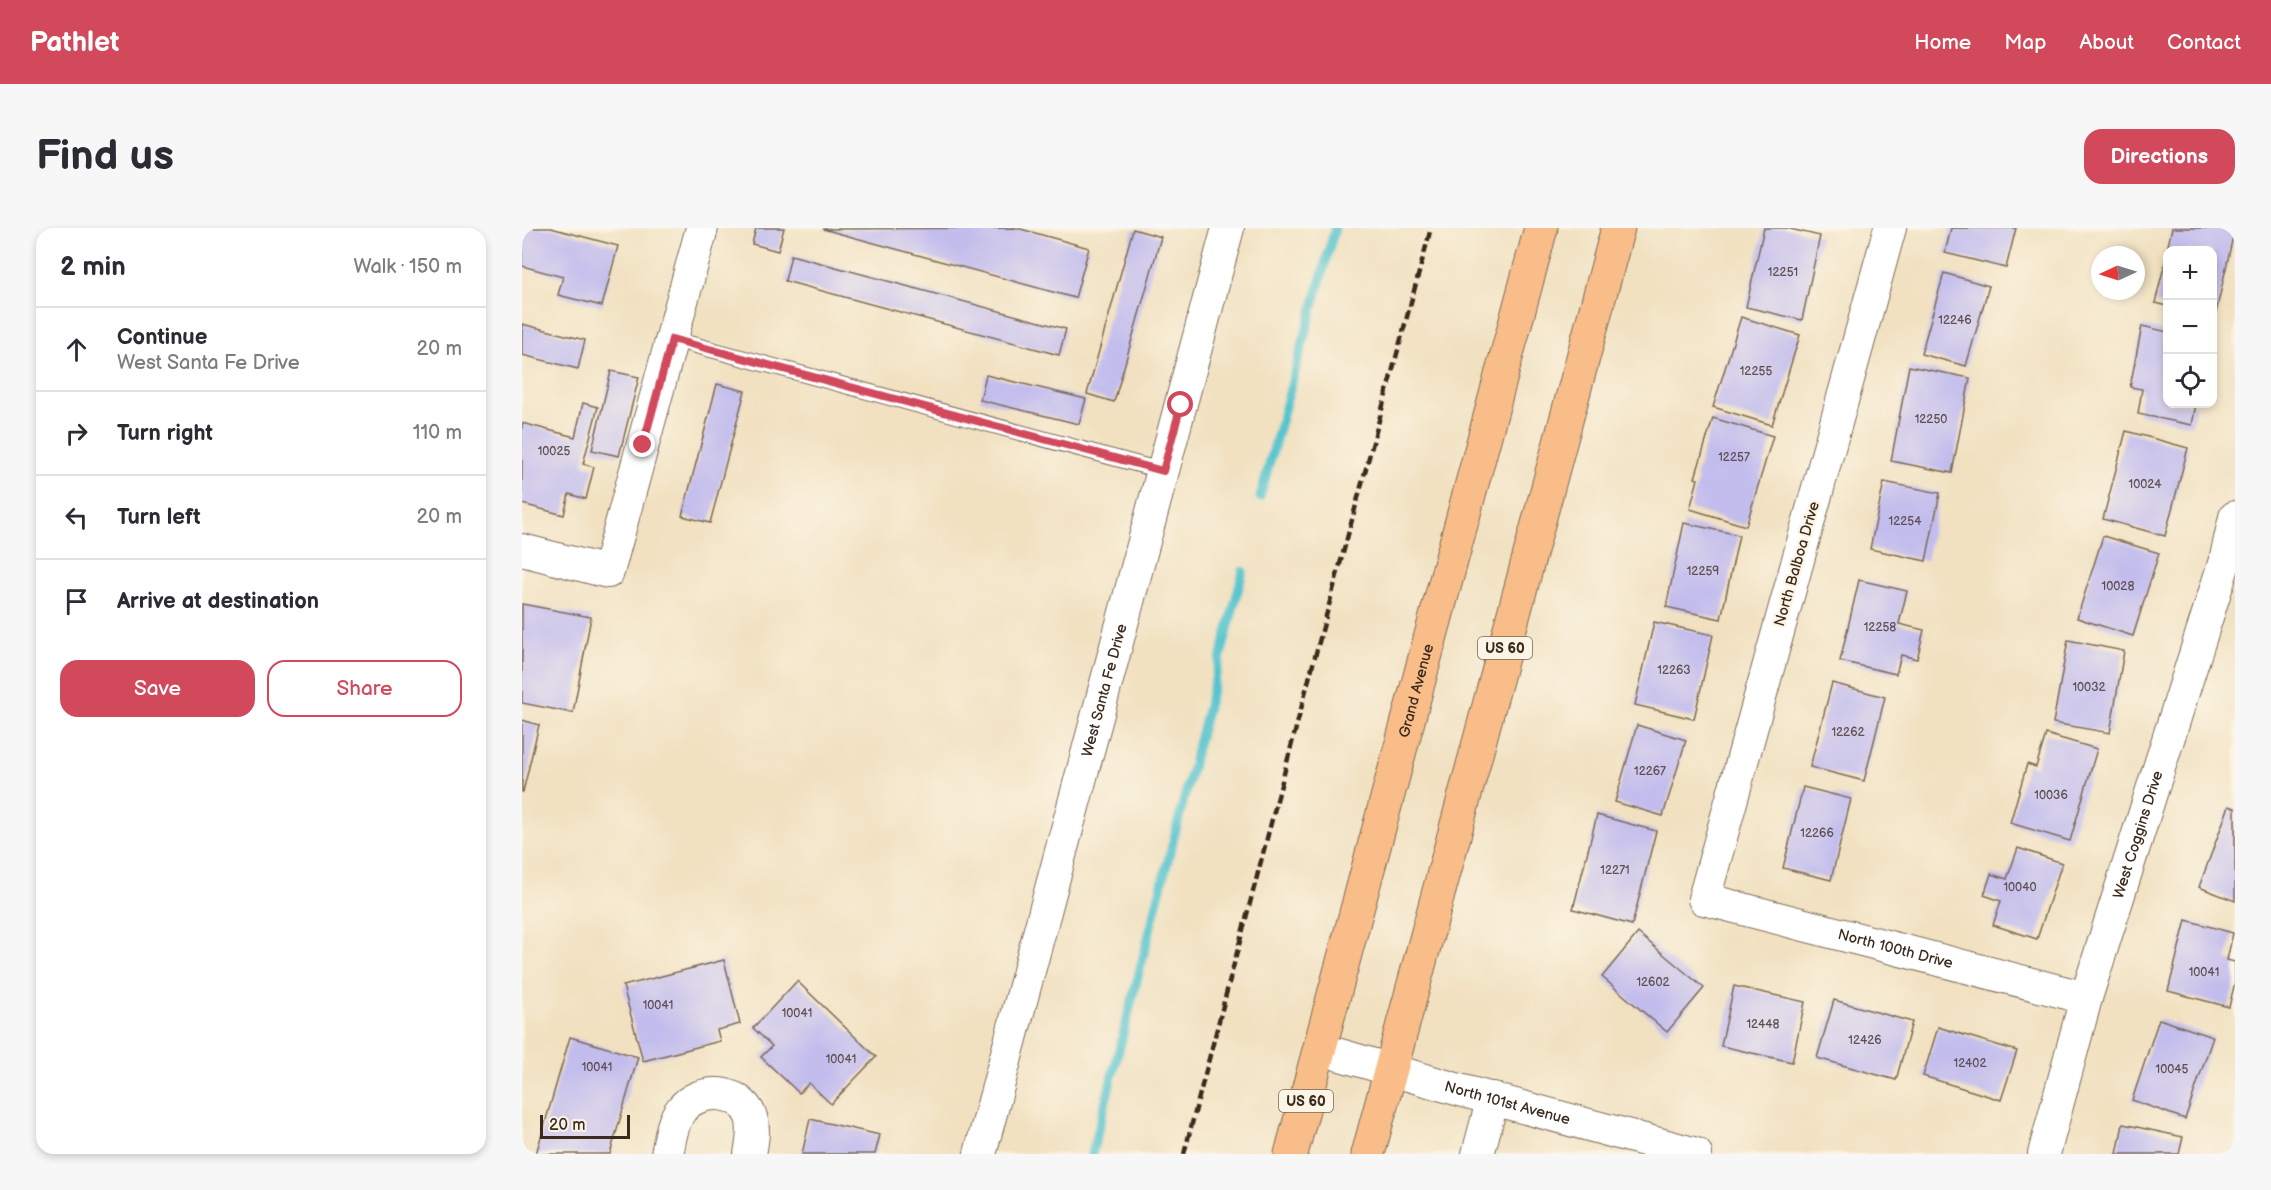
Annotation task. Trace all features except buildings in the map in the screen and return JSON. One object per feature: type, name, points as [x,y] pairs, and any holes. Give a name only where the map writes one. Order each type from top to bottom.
[{"type":"highway","name":"Grand Avenue","points":[[1291,1154],[1541,228]]},
{"type":"highway","name":"US 60","points":[[1368,1154],[1618,228]]},
{"type":"street","points":[[522,550],[608,572],[702,228]]},
{"type":"street","name":"West Santa Fe Drive","points":[[980,1154],[1228,228]]},
{"type":"street","name":"North Balboa Drive","points":[[1704,899],[1890,228]]},
{"type":"street","name":"West Coggins Drive","points":[[2044,1154],[2086,998],[2226,557],[2235,517]]},
{"type":"street","name":"North 100th Drive","points":[[1704,899],[2086,998]]},
{"type":"street","name":"North 101st Avenue","points":[[1320,1049],[1456,1089],[1696,1154]]},
{"type":"street","points":[[667,1154],[681,1110],[694,1099],[709,1093],[726,1095],[743,1104],[751,1117],[753,1131],[750,1154]]},
{"type":"street","points":[[1478,1154],[1493,1098]]},
{"type":"lane","points":[[672,339],[1163,471]]},
{"type":"waterway","points":[[1260,497],[1335,228]]},
{"type":"waterway","points":[[1092,1154],[1243,571]]},
{"type":"railway","points":[[1184,1154],[1431,228]]},
{"type":"route","points":[[643,445],[672,339],[1163,471],[1181,405]]}]
